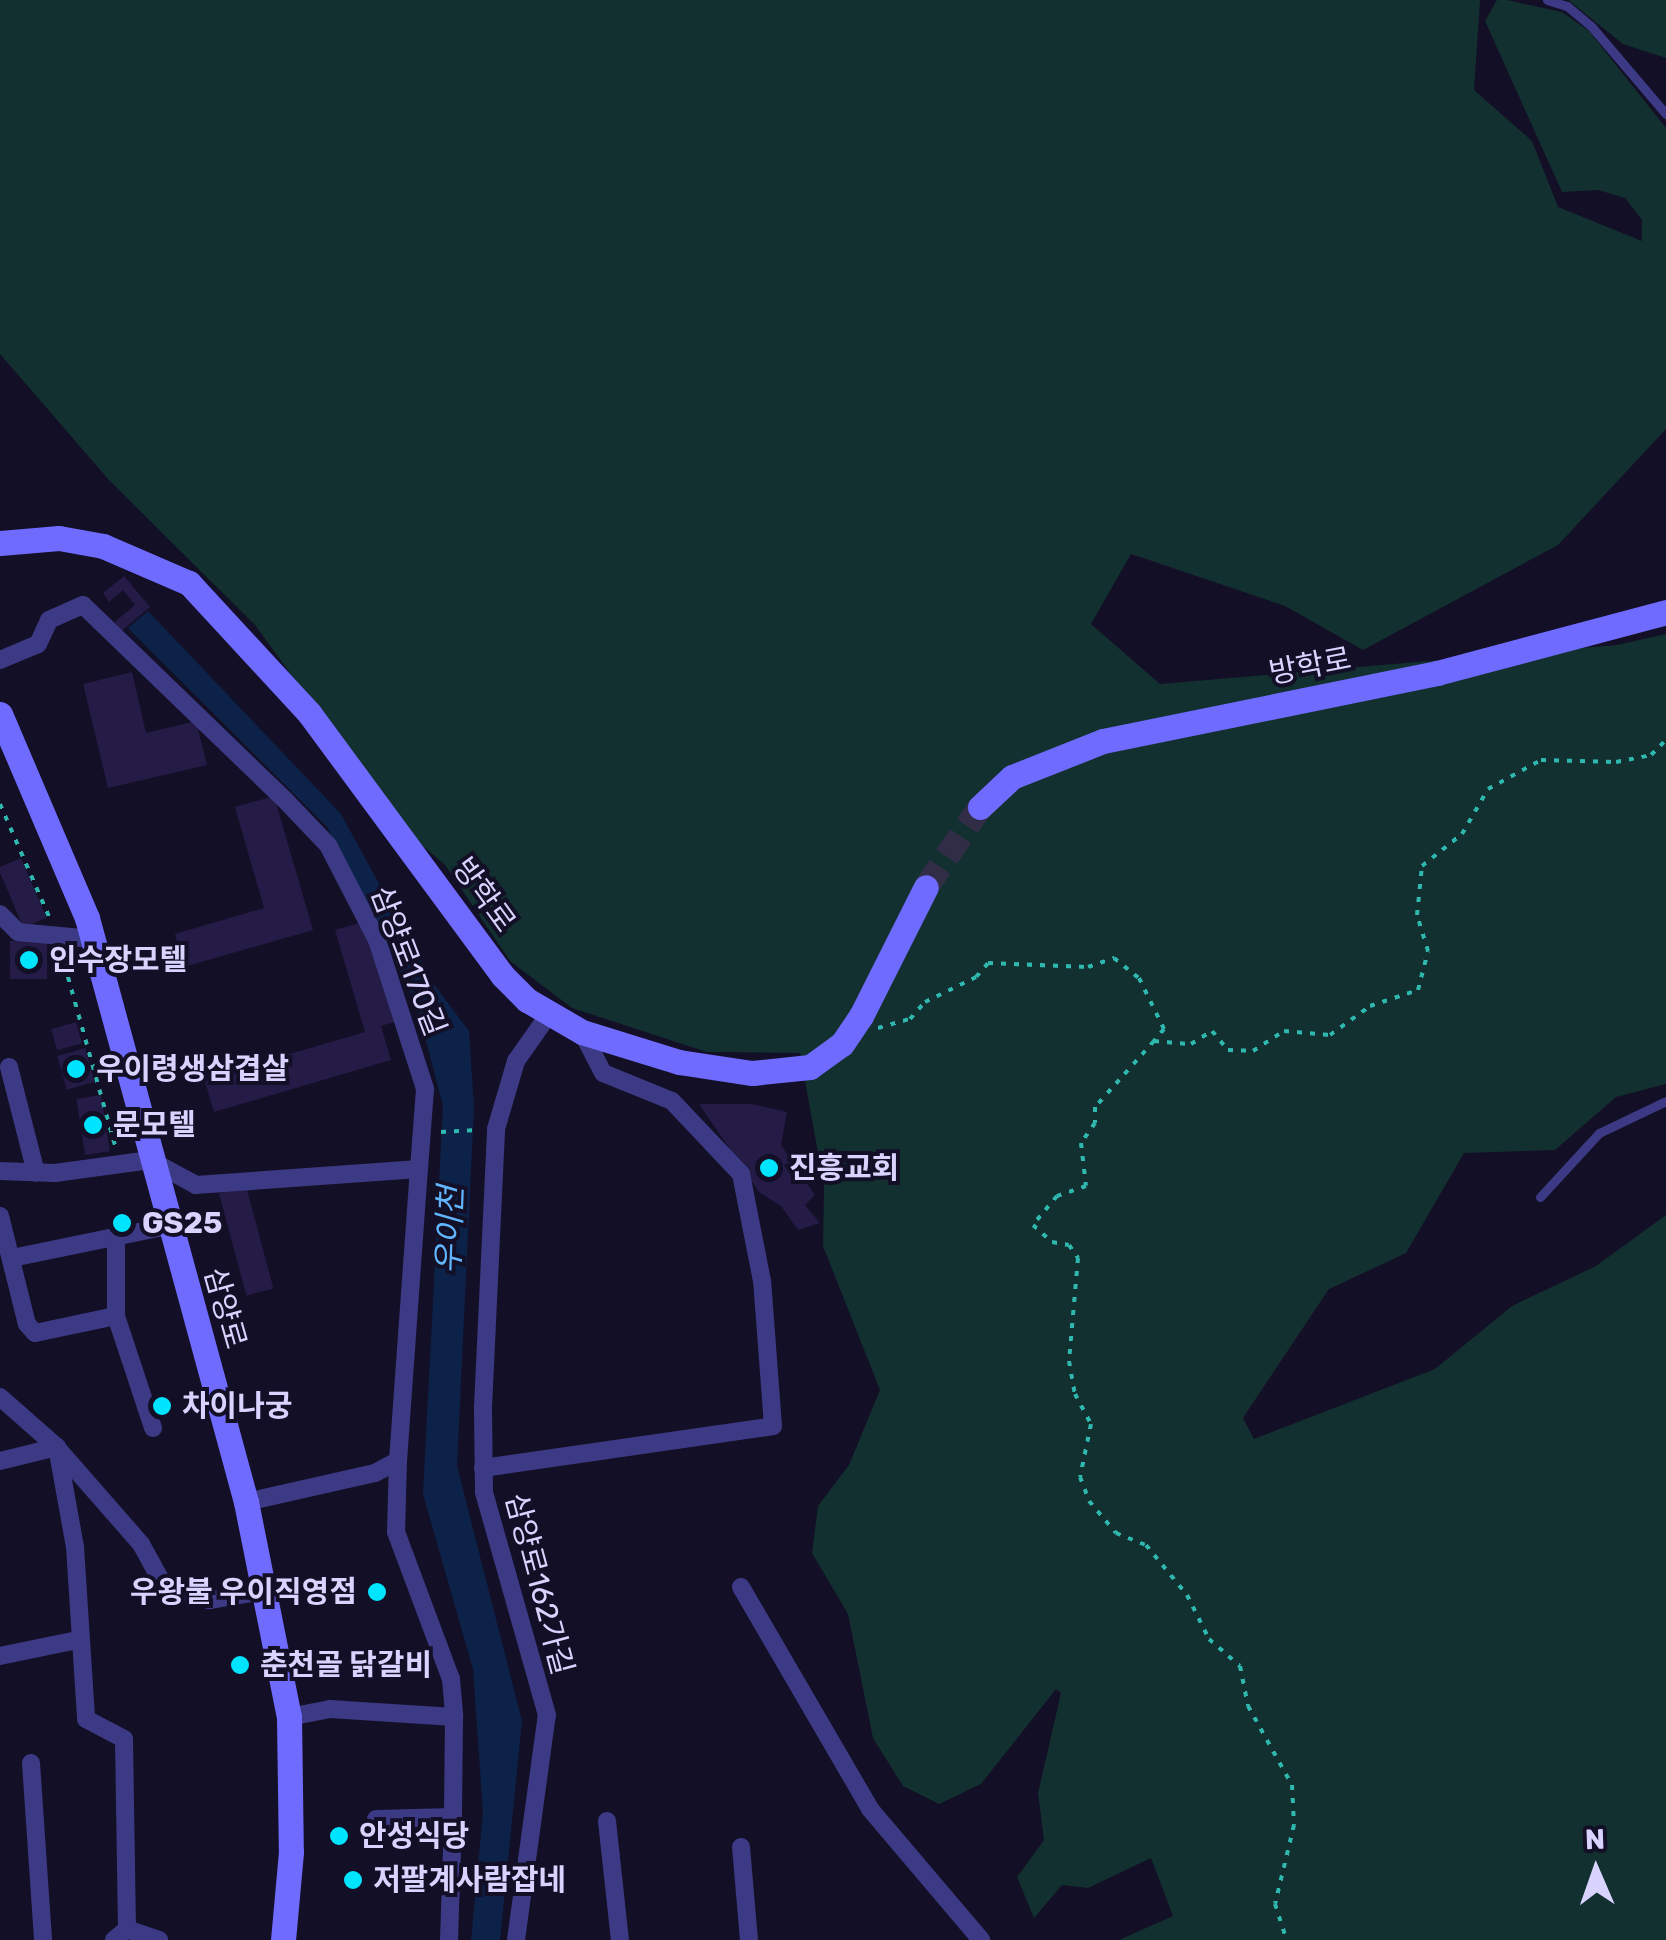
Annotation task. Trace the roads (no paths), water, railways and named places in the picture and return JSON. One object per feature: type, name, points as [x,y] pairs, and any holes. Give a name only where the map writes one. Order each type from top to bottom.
[{"type":"main road","name":"방학로","points":[[0,544],[59,538],[103,546],[190,583],[309,713],[504,976],[549,1014],[582,1032],[679,1062],[752,1073],[810,1068],[842,1044],[861,1016],[926,887]]},
{"type":"main road","name":"방학로","points":[[980,807],[1012,777],[1103,741],[1437,673],[1666,612]]},
{"type":"main road","name":"삼양로","points":[[0,714],[62,852],[93,939],[246,1502],[289,1717],[292,1852],[283,1940]]},
{"type":"street","name":"삼양로170길","points":[[0,660],[38,644],[48,620],[83,605],[328,845],[377,940],[425,1090],[396,1532],[452,1679],[449,1940]]},
{"type":"street","points":[[0,914],[18,932],[93,939]]},
{"type":"street","name":"삼양로162가길","points":[[516,1940],[546,1716],[483,1468],[496,1130],[516,1061],[549,1014]]},
{"type":"street","points":[[483,1468],[773,1426],[762,1281],[741,1174],[672,1101],[603,1073],[582,1032]]},
{"type":"street","points":[[9,1066],[36,1172]]},
{"type":"street","points":[[0,1171],[36,1172],[150,1160],[196,1185],[420,1169]]},
{"type":"street","points":[[0,1216],[26,1324],[35,1333],[116,1316]]},
{"type":"street","points":[[12,1258],[168,1226]]},
{"type":"street","points":[[116,1238],[116,1316],[153,1428]]},
{"type":"street","points":[[0,1397],[57,1448],[141,1544],[162,1584],[209,1600],[263,1591]]},
{"type":"street","points":[[0,1460],[57,1448]]},
{"type":"street","points":[[57,1448],[75,1547],[77,1640],[86,1719],[124,1739],[120,1934],[159,1940]]},
{"type":"street","points":[[246,1502],[376,1473],[398,1461]]},
{"type":"street","points":[[741,1586],[870,1809],[981,1940]]},
{"type":"street","points":[[0,1656],[77,1640]]},
{"type":"street","points":[[289,1717],[330,1709],[454,1717]]},
{"type":"street","points":[[31,1762],[43,1940]]},
{"type":"street","points":[[376,1819],[453,1817]]},
{"type":"street","points":[[607,1821],[620,1940]]},
{"type":"street","points":[[741,1847],[750,1940]]},
{"type":"lane","points":[[1547,0],[1567,6],[1591,26],[1666,114]]},
{"type":"lane","points":[[1540,1197],[1599,1133],[1666,1101]]},
{"type":"water","name":"우이천","points":[[148,611],[341,814],[433,983],[469,1031],[474,1107],[457,1466],[522,1721],[500,1940],[471,1940],[483,1813],[473,1669],[423,1494],[443,1106],[417,1006],[327,827],[128,628]]},
{"type":"tunnel","points":[[926,887],[980,807]]},
{"type":"place","name":"인수장모텔","points":[[29,960]]},
{"type":"place","name":"우이령생삼겹살","points":[[76,1069]]},
{"type":"place","name":"문모텔","points":[[93,1125]]},
{"type":"place","name":"진흥교회","points":[[769,1168]]},
{"type":"place","name":"GS25","points":[[122,1223]]},
{"type":"place","name":"차이나궁","points":[[162,1406]]},
{"type":"place","name":"우왕불 우이직영점","points":[[377,1592]]},
{"type":"place","name":"춘천골 닭갈비","points":[[240,1665]]},
{"type":"place","name":"안성식당","points":[[339,1836]]},
{"type":"place","name":"저팔계사람잡네","points":[[353,1880]]}]
